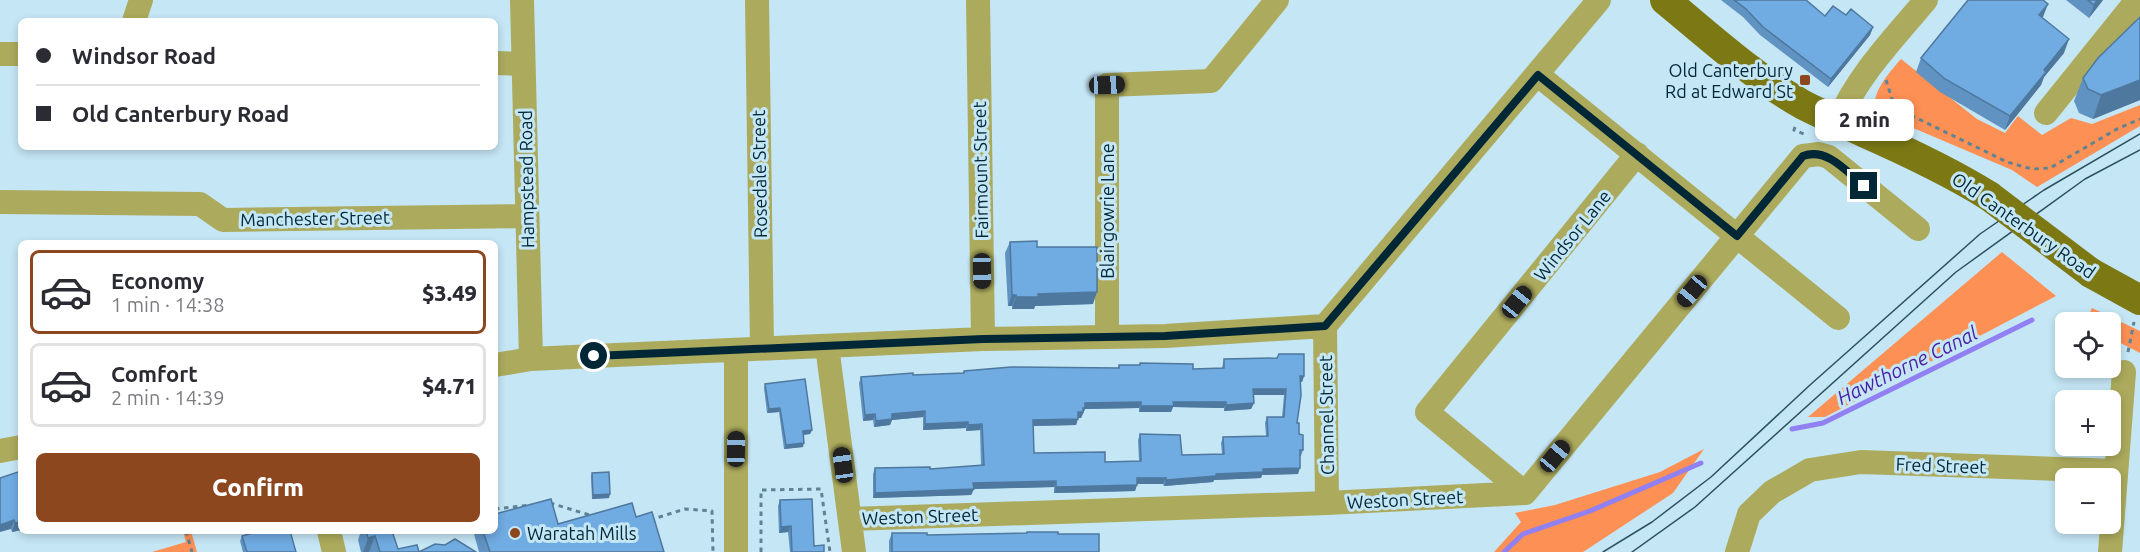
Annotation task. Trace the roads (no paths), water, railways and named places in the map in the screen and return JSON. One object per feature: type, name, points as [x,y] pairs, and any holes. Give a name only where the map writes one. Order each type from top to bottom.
[{"type":"main road","name":"Old Canterbury Road","points":[[1665,0],[1768,83],[1800,104],[1946,171],[1989,196],[2137,311]]},
{"type":"street","points":[[135,18],[141,0]]},
{"type":"street","name":"Hampstead Road","points":[[522,0],[531,359]]},
{"type":"street","name":"Rosedale Street","points":[[757,0],[762,348]]},
{"type":"street","name":"Fairmount Street","points":[[978,0],[983,339]]},
{"type":"street","points":[[498,364],[531,359],[762,348],[983,339],[1165,336],[1325,326],[1599,0]]},
{"type":"street","points":[[1838,121],[1845,104],[1872,66],[1926,0]]},
{"type":"street","points":[[2046,113],[2137,0]]},
{"type":"street","name":"Blairgowrie Lane","points":[[1107,337],[1107,85],[1211,81],[1267,4]]},
{"type":"street","points":[[0,54],[18,54]]},
{"type":"street","points":[[498,63],[523,64]]},
{"type":"street","points":[[1538,75],[1838,318]]},
{"type":"street","name":"Windsor Lane","points":[[1524,493],[1427,412],[1637,154]]},
{"type":"street","points":[[1524,493],[1803,156],[1820,154],[1829,157],[1918,229]]},
{"type":"street","name":"Manchester Street","points":[[0,202],[200,204],[223,220],[527,216]]},
{"type":"street","name":"Channel Street","points":[[1325,326],[1327,503]]},
{"type":"street","name":"Weston Street","points":[[827,346],[854,552]]},
{"type":"street","points":[[736,350],[736,552]]},
{"type":"street","points":[[2116,468],[2125,372]]},
{"type":"street","points":[[0,451],[18,448]]},
{"type":"street","name":"Fred Street","points":[[1737,552],[1749,514],[1772,492],[1810,470],[1861,462],[2055,469]]},
{"type":"street","name":"Weston Street","points":[[850,519],[1327,503],[1524,493]]},
{"type":"street","points":[[330,534],[334,552]]},
{"type":"street","points":[[2110,552],[2111,534]]},
{"type":"waterway","name":"Hawthorne Canal","points":[[1792,429],[1823,423],[2032,320]]},
{"type":"waterway","name":"Hawthorne Canal","points":[[1504,552],[1523,534],[1590,511],[1701,463]]},
{"type":"tram line","points":[[1603,552],[1652,522],[1711,477],[1810,385],[1980,234],[2044,190],[2140,134]]},
{"type":"tram line","points":[[1632,552],[1695,507],[1956,272],[2085,179],[2140,150]]},
{"type":"place","name":"Old Canterbury Rd at Edward St","points":[[1805,80]]},
{"type":"place","name":"Waratah Mills","points":[[515,533]]}]
